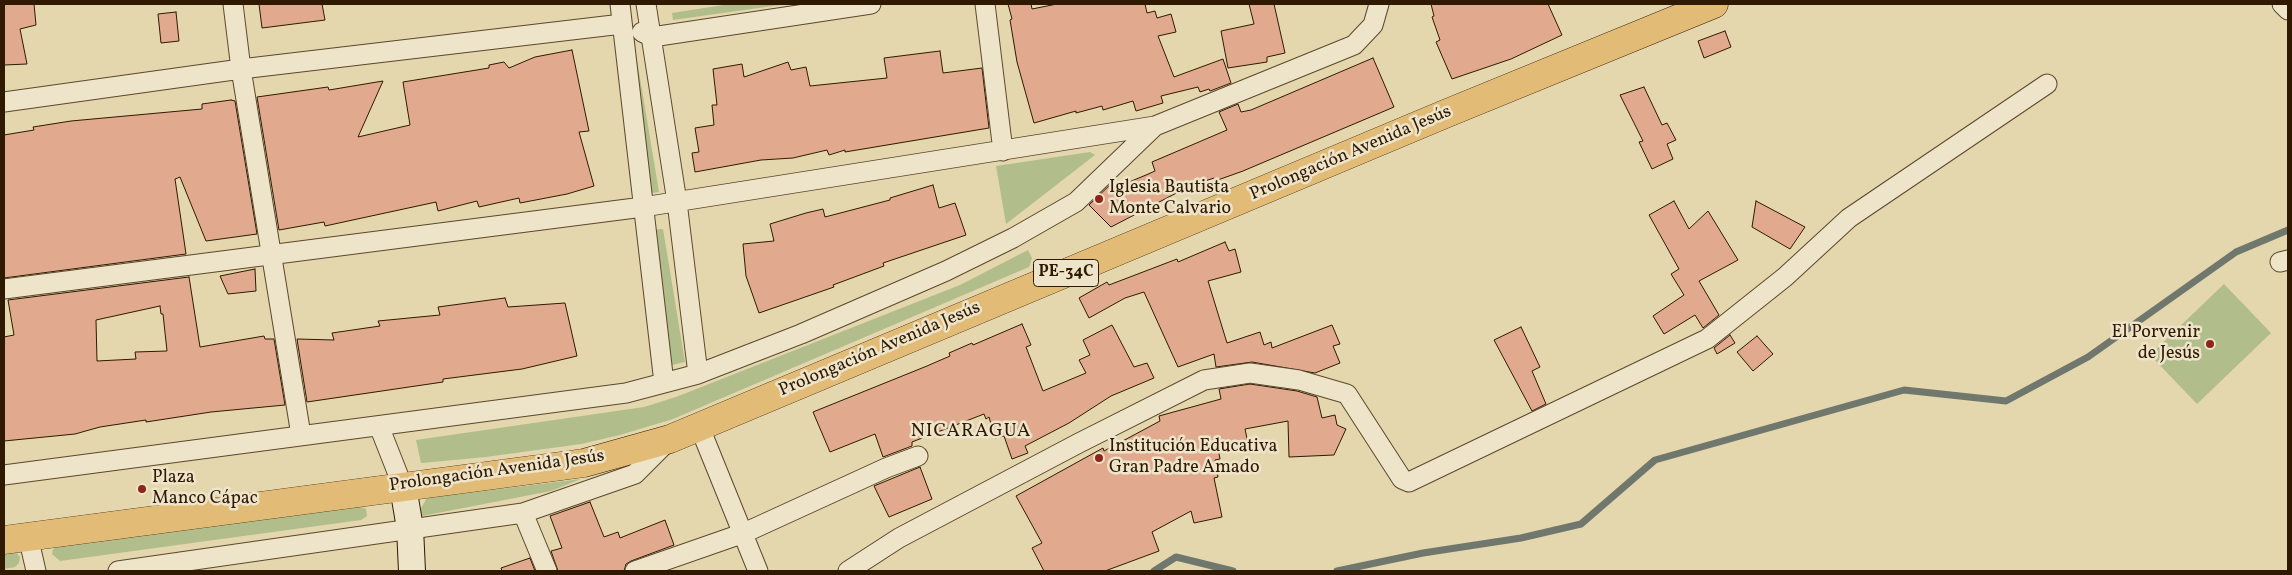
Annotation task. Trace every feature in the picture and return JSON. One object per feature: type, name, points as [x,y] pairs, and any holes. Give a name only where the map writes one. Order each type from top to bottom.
[{"type":"main road","name":"Prolongación Avenida Jesús","points":[[16,538],[584,463],[670,439],[700,428],[879,350],[1714,4]]},
{"type":"street","points":[[234,4],[241,69],[301,435]]},
{"type":"street","points":[[620,4],[664,383]]},
{"type":"street","points":[[622,24],[645,4],[652,37],[677,202],[698,374]]},
{"type":"street","points":[[4,102],[241,69],[622,24],[652,37],[871,4]]},
{"type":"street","points":[[985,4],[1003,151]]},
{"type":"street","points":[[4,289],[643,207],[1155,126],[1354,45],[1373,25],[1381,4]]},
{"type":"street","points":[[2282,4],[2288,10]]},
{"type":"street","points":[[848,571],[899,538],[1079,443],[1204,380],[1250,373],[1299,380],[1347,394],[1402,479],[1409,482],[1707,339],[1785,277],[1848,218],[2047,84]]},
{"type":"street","points":[[4,475],[626,393],[698,374],[801,334],[946,271],[1013,238],[1076,202],[1155,126]]},
{"type":"street","points":[[379,426],[403,487],[410,528],[412,571]]},
{"type":"street","points":[[700,428],[758,571]]},
{"type":"street","points":[[118,571],[524,513],[635,474],[670,439]]},
{"type":"street","points":[[635,571],[744,533],[886,468],[918,456]]},
{"type":"street","points":[[524,513],[547,571]]},
{"type":"street","points":[[16,538],[36,571]]},
{"type":"green space","points":[[730,4],[787,4],[673,20],[672,13]]},
{"type":"green space","points":[[636,54],[659,192],[643,194],[623,55]]},
{"type":"green space","points":[[1090,152],[1095,155],[1006,224],[996,166]]},
{"type":"green space","points":[[663,229],[685,362],[672,365],[648,230]]},
{"type":"green space","points":[[1028,250],[1032,258],[1029,267],[673,419],[620,435],[581,444],[486,457],[421,463],[416,440],[644,407],[676,397],[960,285]]},
{"type":"green space","name":"El Porvenir de Jesús","points":[[2224,284],[2271,333],[2197,404],[2150,355]]},
{"type":"green space","points":[[581,479],[551,491],[422,516],[420,510],[427,498]]},
{"type":"green space","points":[[361,507],[366,509],[367,516],[361,520],[60,561],[52,554],[53,549],[59,546]]},
{"type":"green space","points":[[15,551],[20,557],[19,563],[15,567],[4,569],[4,552]]},
{"type":"building","points":[[4,4],[34,4],[36,25],[20,29],[27,64],[4,65]]},
{"type":"building","points":[[259,4],[322,4],[325,20],[262,28]]},
{"type":"building","points":[[1008,4],[1031,4],[1032,9],[1057,4],[1145,4],[1147,13],[1155,11],[1157,18],[1171,14],[1176,32],[1158,36],[1174,77],[1223,59],[1231,83],[1210,91],[1209,89],[1200,92],[1198,87],[1161,96],[1163,103],[1136,111],[1133,101],[1103,110],[1102,106],[1076,113],[1076,111],[1034,123],[1017,62],[1010,20],[1012,19]]},
{"type":"building","points":[[1249,4],[1274,4],[1285,53],[1267,57],[1267,62],[1228,68],[1221,31],[1254,24]]},
{"type":"building","points":[[1431,4],[1548,4],[1562,35],[1511,59],[1452,79],[1436,42],[1440,40],[1432,17],[1434,16]]},
{"type":"building","points":[[176,12],[179,41],[161,43],[158,14]]},
{"type":"building","points":[[1725,31],[1731,47],[1704,58],[1698,41]]},
{"type":"building","points":[[572,50],[589,131],[579,132],[594,186],[567,194],[520,203],[519,198],[479,207],[477,201],[438,211],[436,202],[325,226],[324,222],[279,230],[257,97],[328,87],[329,90],[383,81],[358,137],[410,125],[403,82],[489,68],[489,65],[504,62],[509,68],[535,57]]},
{"type":"building","points":[[940,51],[943,73],[982,68],[989,128],[845,152],[845,150],[829,155],[827,150],[793,158],[761,160],[695,172],[692,153],[699,152],[695,128],[714,125],[712,105],[717,105],[713,69],[742,64],[744,77],[788,62],[791,70],[806,67],[810,86],[887,78],[884,58]]},
{"type":"building","points":[[1373,58],[1394,107],[1243,171],[1215,181],[1214,178],[1190,186],[1111,227],[1089,205],[1114,181],[1117,187],[1155,171],[1152,162],[1227,130],[1219,112],[1238,104],[1241,112],[1251,110]]},
{"type":"building","points":[[1644,87],[1662,125],[1667,123],[1676,140],[1667,144],[1673,159],[1652,169],[1639,142],[1643,141],[1620,95]]},
{"type":"building","points":[[235,101],[257,234],[206,241],[180,177],[175,179],[186,254],[4,278],[4,135],[34,130],[33,127],[71,121],[202,109],[202,104]]},
{"type":"building","points":[[933,185],[939,208],[955,203],[966,235],[883,263],[884,266],[833,285],[834,287],[759,313],[746,276],[743,244],[774,241],[770,224],[823,209],[825,217],[890,200],[890,198]]},
{"type":"building","points":[[1674,201],[1689,229],[1708,211],[1738,260],[1699,281],[1719,315],[1703,328],[1695,315],[1664,334],[1653,316],[1684,295],[1671,274],[1679,269],[1649,215]]},
{"type":"building","points":[[1756,201],[1805,227],[1790,249],[1752,227]]},
{"type":"building","points":[[1225,242],[1229,251],[1235,249],[1241,272],[1208,281],[1227,343],[1260,332],[1264,345],[1271,342],[1272,348],[1332,325],[1340,344],[1333,346],[1340,363],[1315,373],[1252,362],[1216,367],[1214,354],[1178,367],[1144,292],[1125,298],[1089,318],[1079,298],[1107,282],[1109,285],[1177,259],[1178,262]]},
{"type":"building","points":[[255,269],[256,291],[228,294],[220,276]]},
{"type":"building","points":[[189,277],[200,347],[264,336],[265,339],[274,339],[285,405],[211,412],[146,422],[146,420],[100,427],[75,434],[4,441],[4,337],[14,335],[8,300]],"holes":[[[160,306],[161,314],[163,314],[167,351],[135,352],[136,359],[97,361],[96,320]]]},
{"type":"building","points":[[505,298],[508,307],[565,303],[577,356],[522,369],[443,379],[443,382],[307,402],[297,339],[334,340],[332,333],[380,326],[378,321],[440,315],[438,307]]},
{"type":"building","points":[[1022,324],[1031,345],[1026,347],[1043,391],[1086,373],[1079,360],[1090,355],[1083,340],[1112,325],[1134,367],[1147,363],[1154,378],[1111,396],[1069,423],[1025,446],[1028,453],[1012,459],[1004,436],[995,438],[989,417],[986,419],[984,414],[912,442],[912,446],[883,457],[875,434],[830,452],[813,412],[927,366],[950,356],[949,353],[972,343],[973,345]]},
{"type":"building","points":[[1521,327],[1540,367],[1532,371],[1546,404],[1532,411],[1494,340]]},
{"type":"building","points":[[1730,335],[1735,343],[1717,354],[1714,348]]},
{"type":"building","points":[[1757,336],[1773,354],[1753,371],[1737,352]]},
{"type":"building","points":[[1250,384],[1297,391],[1317,397],[1322,418],[1335,415],[1337,425],[1346,429],[1334,455],[1289,457],[1288,421],[1245,429],[1248,443],[1218,448],[1220,459],[1215,460],[1218,477],[1214,478],[1222,517],[1194,523],[1191,511],[1152,532],[1159,551],[1105,571],[1044,571],[1032,548],[1042,543],[1016,496],[1103,448],[1104,451],[1160,421],[1159,416],[1221,399],[1219,389]]},
{"type":"building","points":[[920,467],[932,499],[889,517],[874,486]]},
{"type":"building","points":[[590,502],[604,537],[618,532],[620,538],[665,520],[674,545],[631,561],[626,564],[624,571],[558,571],[551,551],[562,548],[550,516]]},
{"type":"building","points":[[530,558],[535,571],[502,571],[501,568]]},
{"type":"waterway","points":[[1337,571],[1423,553],[1521,538],[1581,524],[1655,460],[1904,390],[2006,401],[2088,357],[2236,252],[2288,230]]},
{"type":"waterway","points":[[1154,571],[1176,557],[1233,571]]},
{"type":"place","name":"Iglesia Bautista Monte Calvario","points":[[1099,199]]},
{"type":"place","name":"El Porvenir de Jesús","points":[[2210,344]]},
{"type":"place","name":"Institución Educativa Gran Padre Amado","points":[[1099,458]]},
{"type":"place","name":"Plaza Manco Cápac","points":[[142,489]]},
{"type":"district","name":"NICARAGUA","points":[[971,433]]}]
